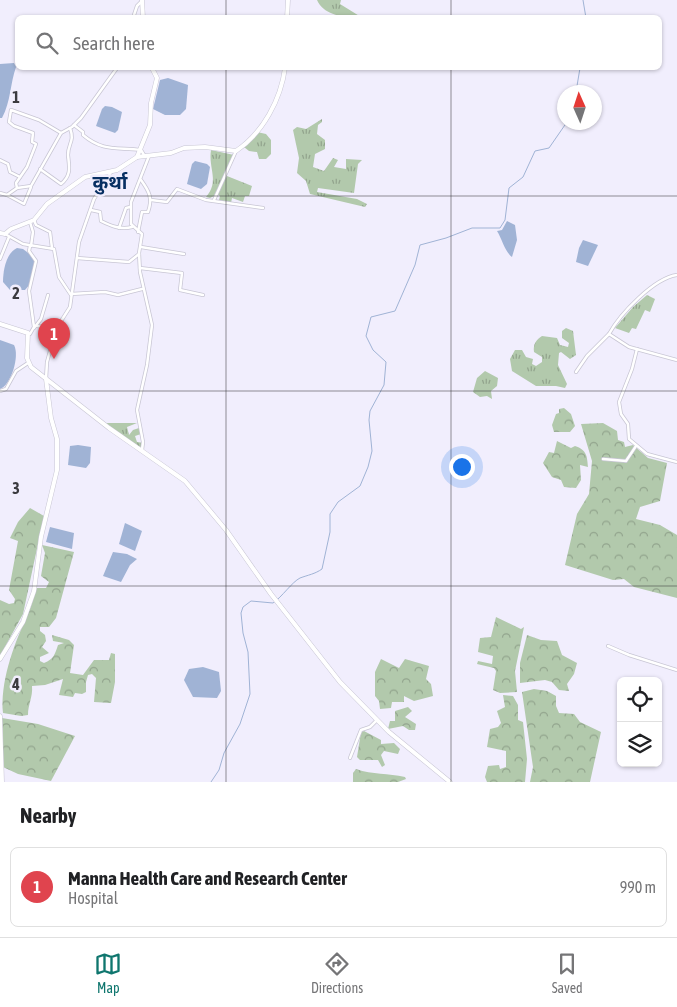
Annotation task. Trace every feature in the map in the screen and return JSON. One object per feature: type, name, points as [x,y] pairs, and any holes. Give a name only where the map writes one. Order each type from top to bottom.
[{"type":"street","points":[[134,15],[137,6],[142,0]]},
{"type":"street","points":[[142,0],[143,15]]},
{"type":"street","points":[[287,15],[288,0]]},
{"type":"street","points":[[0,193],[24,204],[31,186],[61,133],[74,125],[115,70]]},
{"type":"street","points":[[0,259],[7,235],[11,229],[32,221],[41,209],[69,186],[85,177],[112,171],[127,165],[137,157],[150,125],[151,103],[156,78],[153,70]]},
{"type":"street","points":[[214,200],[236,151],[249,141],[274,108],[284,70]]},
{"type":"street","points":[[17,188],[16,183],[36,144],[32,142],[33,133],[9,122],[11,110],[29,115],[61,133]]},
{"type":"street","points":[[74,125],[90,141],[100,147],[141,150],[147,156]]},
{"type":"street","points":[[40,169],[61,184],[65,181],[70,169],[68,156],[73,138],[70,128]]},
{"type":"street","points":[[137,157],[171,153],[184,148],[205,147],[236,151]]},
{"type":"street","points":[[132,227],[130,207],[141,179],[147,156]]},
{"type":"street","points":[[0,160],[8,164],[10,172],[20,177]]},
{"type":"street","points":[[0,659],[21,625],[34,591],[43,528],[57,470],[57,439],[51,418],[46,379],[48,362],[56,329],[69,312],[79,242],[100,186],[112,171]]},
{"type":"street","points":[[138,232],[142,212],[148,212],[151,200],[149,190],[141,179]]},
{"type":"street","points":[[7,196],[17,188],[31,186]]},
{"type":"street","points":[[151,200],[167,202],[177,189],[240,206],[263,208]]},
{"type":"street","points":[[119,228],[126,208],[130,207]]},
{"type":"street","points":[[91,210],[100,212],[101,221],[119,228],[132,227],[142,234],[139,254],[142,289],[152,325],[147,365],[137,410],[143,442],[142,450]]},
{"type":"street","points":[[32,221],[33,232],[29,251],[36,258],[30,291],[36,327]]},
{"type":"street","points":[[32,221],[50,232],[52,248],[56,253],[59,278],[71,295]]},
{"type":"street","points":[[0,233],[30,246],[52,248]]},
{"type":"street","points":[[141,246],[184,254]]},
{"type":"street","points":[[77,258],[129,262],[139,254]]},
{"type":"street","points":[[140,268],[182,273],[180,290],[203,295]]},
{"type":"street","points":[[576,372],[586,356],[609,334],[634,304],[660,281],[677,275]]},
{"type":"street","points":[[71,295],[105,292],[118,295],[142,289]]},
{"type":"street","points":[[0,324],[30,334],[36,327],[46,305],[48,295]]},
{"type":"street","points":[[36,327],[56,329]]},
{"type":"street","points":[[28,333],[28,363],[109,428],[185,481],[197,493],[271,594],[340,682],[377,720],[450,782]]},
{"type":"street","points":[[609,334],[622,344],[677,360]]},
{"type":"street","points":[[637,349],[632,369],[619,402],[621,414],[628,424],[629,439],[647,454],[677,462]]},
{"type":"street","points":[[0,391],[6,389],[16,372],[28,363]]},
{"type":"street","points":[[602,459],[626,461],[636,446]]},
{"type":"street","points":[[608,646],[629,655],[677,670]]},
{"type":"street","points":[[0,716],[2,782]]},
{"type":"street","points":[[350,758],[360,730],[370,726],[377,720]]},
{"type":"green space","points":[[317,0],[341,0],[340,4],[358,15],[336,15],[325,10]]},
{"type":"green space","points":[[322,119],[322,122],[318,125],[317,134],[325,140],[325,149],[315,154],[313,167],[324,171],[333,158],[338,160],[334,167],[346,169],[346,159],[362,160],[358,164],[354,193],[318,188],[317,192],[357,199],[367,204],[365,207],[310,194],[306,181],[297,173],[299,158],[293,130],[297,127],[306,129]]},
{"type":"green space","points":[[257,132],[266,134],[271,140],[271,154],[266,159],[259,159],[257,152],[249,151],[244,147]]},
{"type":"green space","points":[[211,150],[234,155],[214,196],[210,198],[206,197],[213,180]]},
{"type":"green space","points":[[227,176],[252,186],[249,196],[245,196],[243,202],[232,198],[231,203],[219,200],[220,196],[217,194]]},
{"type":"green space","points":[[647,295],[655,299],[650,312],[645,310],[636,329],[632,328],[629,333],[615,328],[633,307]]},
{"type":"green space","points":[[566,328],[573,331],[576,355],[570,359],[561,352],[559,353],[558,365],[567,384],[565,388],[536,386],[512,371],[510,359],[515,350],[522,350],[526,357],[533,359],[532,364],[536,366],[542,362],[542,357],[534,352],[534,347],[535,342],[542,336],[557,338],[560,345],[568,347],[569,343],[562,338],[562,331]]},
{"type":"green space","points":[[485,371],[498,378],[497,386],[491,391],[492,399],[487,396],[480,397],[473,392],[477,378]]},
{"type":"green space","points":[[564,408],[571,414],[575,426],[570,432],[554,432],[552,425],[556,414],[559,413],[559,409]]},
{"type":"green space","points":[[104,423],[137,423],[127,427],[129,435],[133,430],[139,428],[141,434],[135,436],[137,442],[144,443],[144,446],[141,448]]},
{"type":"green space","points":[[603,423],[617,431],[618,440],[624,442],[625,447],[633,445],[648,458],[667,463],[660,501],[640,507],[636,519],[660,525],[677,535],[677,598],[634,587],[624,579],[613,580],[565,565],[577,514],[589,494],[592,461],[581,424]]},
{"type":"green space","points":[[557,441],[571,448],[575,446],[582,449],[586,454],[588,467],[580,465],[581,480],[576,488],[564,487],[561,480],[552,477],[543,463],[549,452],[554,453]]},
{"type":"green space","points":[[30,508],[44,516],[23,614],[0,656],[0,600],[9,604],[14,603],[15,599],[9,590],[18,541],[10,538],[18,522]]},
{"type":"green space","points":[[42,545],[74,552],[56,618],[49,627],[40,627],[40,631],[45,635],[46,641],[42,647],[49,653],[40,657],[40,661],[44,663],[50,660],[55,654],[58,645],[64,643],[53,641],[52,635],[69,640],[74,645],[70,673],[83,675],[94,660],[109,660],[111,653],[115,654],[115,682],[111,703],[94,702],[96,678],[92,674],[88,675],[86,692],[82,694],[75,693],[73,697],[59,695],[63,679],[45,685],[32,686],[28,715],[21,716],[3,713],[3,690],[12,653],[37,588],[46,588],[49,582],[41,576],[45,553]]},
{"type":"green space","points":[[496,617],[521,629],[524,627],[515,671],[517,692],[500,693],[493,690],[496,671],[494,668],[477,664],[478,661],[492,664],[493,656],[478,652],[480,638],[491,637]]},
{"type":"green space","points":[[527,635],[541,640],[557,641],[562,655],[577,663],[574,674],[567,684],[569,691],[559,690],[552,682],[545,680],[520,683],[520,663]]},
{"type":"green space","points":[[381,659],[399,668],[405,659],[429,666],[426,679],[431,684],[433,696],[414,701],[404,696],[404,702],[392,702],[391,708],[380,709],[379,701],[375,696],[375,672]]},
{"type":"green space","points":[[534,689],[547,691],[556,696],[556,706],[559,713],[574,714],[580,722],[601,732],[590,782],[530,782],[533,767],[522,692]]},
{"type":"green space","points":[[503,695],[513,696],[518,705],[518,720],[523,722],[527,759],[525,782],[487,782],[485,777],[488,766],[499,765],[500,769],[506,767],[506,751],[487,747],[490,729],[498,727],[501,723],[497,711],[505,707]]},
{"type":"green space","points":[[408,707],[412,711],[405,717],[416,724],[415,730],[409,730],[403,726],[388,729],[390,721],[395,721],[395,711]]},
{"type":"green space","points":[[2,718],[38,724],[75,736],[51,781],[18,774],[3,767]]},
{"type":"green space","points":[[364,731],[381,740],[381,744],[394,743],[400,749],[398,754],[384,751],[381,755],[385,765],[382,767],[378,760],[360,760],[357,757],[361,732]]},
{"type":"green space","points":[[356,769],[405,777],[406,779],[398,782],[353,782],[353,773]]},
{"type":"water","points":[[14,63],[15,70],[9,99],[2,118],[0,118],[0,64]]},
{"type":"water","points":[[168,78],[188,85],[186,109],[180,115],[165,115],[153,109],[160,80]]},
{"type":"water","points":[[105,106],[122,112],[118,130],[115,133],[96,126],[102,109]]},
{"type":"water","points":[[195,161],[207,164],[210,167],[207,184],[201,189],[187,184],[192,164]]},
{"type":"water","points":[[507,221],[515,225],[517,240],[512,257],[505,249],[497,231],[502,230]]},
{"type":"water","points":[[583,240],[598,245],[588,266],[576,262]]},
{"type":"water","points":[[17,248],[23,249],[35,258],[30,284],[25,290],[10,290],[3,282],[8,258],[13,250]]},
{"type":"water","points":[[0,340],[14,345],[16,356],[11,376],[8,382],[0,389]]},
{"type":"water","points":[[70,446],[91,447],[90,463],[86,468],[68,465]]},
{"type":"water","points":[[125,523],[142,531],[135,551],[119,544]]},
{"type":"water","points":[[50,527],[74,533],[72,549],[46,542]]},
{"type":"water","points":[[113,552],[127,554],[137,559],[130,565],[121,582],[103,576]]},
{"type":"water","points":[[203,667],[219,672],[221,691],[217,698],[193,697],[184,680],[189,669]]},
{"type":"waterway","points":[[583,0],[586,15]]},
{"type":"waterway","points":[[577,85],[580,70]]},
{"type":"waterway","points":[[211,782],[219,770],[224,753],[240,724],[250,694],[248,652],[243,633],[241,613],[243,607],[251,601],[273,603],[297,580],[322,569],[330,532],[330,514],[338,502],[360,486],[368,467],[372,451],[370,411],[384,385],[386,362],[373,350],[366,336],[371,317],[395,311],[415,265],[420,245],[472,228],[500,228],[505,220],[509,188],[523,177],[535,151],[549,148],[561,130]]},
{"type":"place","name":"Manna Health Care and Research Center","points":[[54,359]]},
{"type":"district","name":"कुर्था","points":[[110,182]]}]
